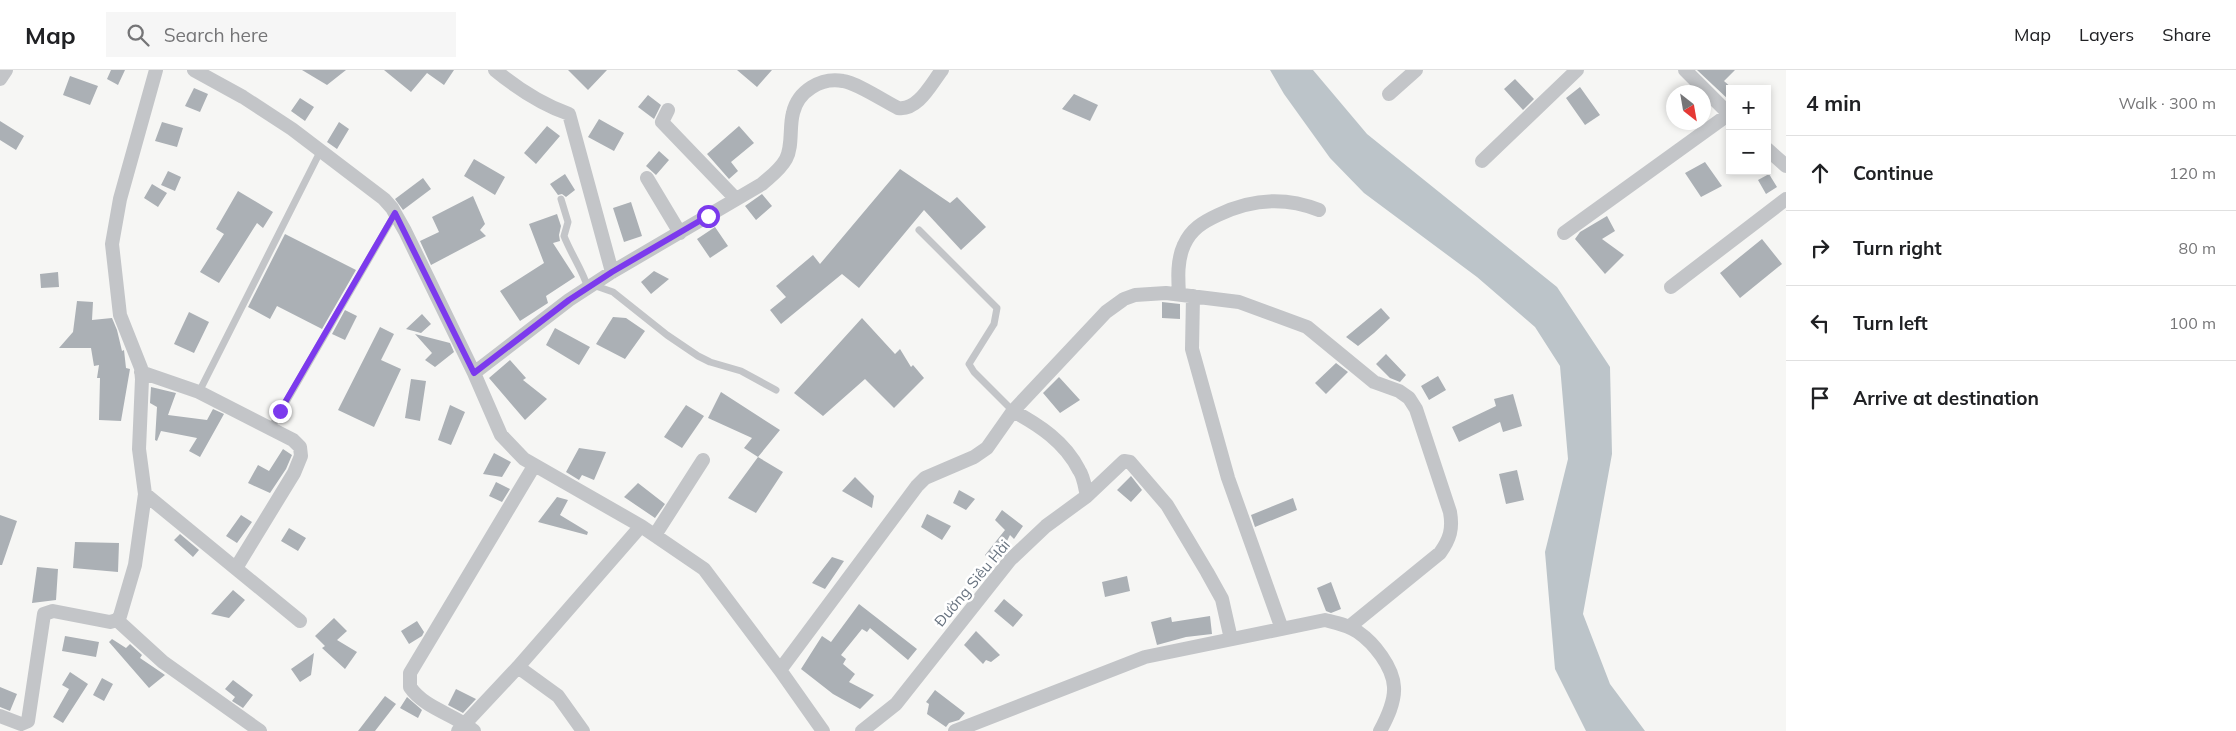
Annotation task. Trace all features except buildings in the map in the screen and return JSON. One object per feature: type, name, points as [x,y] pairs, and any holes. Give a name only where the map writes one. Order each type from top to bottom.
[{"type":"street","points":[[0,79],[6,70]]},
{"type":"street","points":[[0,716],[25,727],[30,717],[44,614],[53,611],[110,622],[117,620],[120,616],[135,565],[145,494],[139,449],[141,372],[120,315],[112,244],[120,200],[156,70]]},
{"type":"street","points":[[194,70],[243,97],[321,150],[384,199],[395,213],[474,373],[501,435],[508,445],[534,466],[641,526],[704,569],[823,731]]},
{"type":"street","points":[[495,70],[539,102],[569,114],[612,272]]},
{"type":"street","points":[[474,373],[543,318],[590,286],[736,199],[777,172],[787,158],[793,113],[797,102],[814,85],[844,80],[898,108],[908,109],[915,104],[942,70]]},
{"type":"street","points":[[1389,94],[1416,70]]},
{"type":"street","points":[[1482,161],[1577,70]]},
{"type":"street","points":[[1685,70],[1726,111]]},
{"type":"street","points":[[668,110],[662,122],[736,199]]},
{"type":"street","points":[[1564,233],[1726,118]]},
{"type":"street","points":[[1771,153],[1786,166]]},
{"type":"street","points":[[648,178],[680,233]]},
{"type":"street","points":[[1671,288],[1786,199]]},
{"type":"street","points":[[1179,294],[1178,274],[1184,245],[1190,235],[1204,222],[1235,207],[1264,200],[1305,204],[1319,210]]},
{"type":"street","points":[[780,670],[924,478],[974,457],[987,448],[1013,410],[1112,306],[1135,295],[1166,292],[1239,302],[1307,327],[1374,382],[1399,391],[1409,398],[1416,409],[1450,512],[1452,525],[1449,539],[1440,553],[1349,627]]},
{"type":"street","points":[[1193,296],[1192,349],[1228,478],[1282,629]]},
{"type":"street","points":[[141,372],[199,392],[271,428],[293,440],[300,447],[301,456],[294,473],[236,568]]},
{"type":"street","points":[[1013,410],[1042,427],[1060,443],[1080,471],[1087,496]]},
{"type":"street","points":[[656,536],[703,460]]},
{"type":"street","name":"Đường Siêu Hài","points":[[862,731],[896,704],[1010,560],[1046,526],[1087,496],[1124,461],[1130,462],[1167,505],[1222,599],[1231,639]]},
{"type":"street","points":[[534,466],[410,673],[410,687],[420,700],[466,728],[641,526]]},
{"type":"street","points":[[145,494],[300,621]]},
{"type":"street","points":[[117,620],[163,662],[260,731]]},
{"type":"street","points":[[954,731],[1145,657],[1325,620],[1359,632],[1392,673],[1394,697],[1380,731]]},
{"type":"street","points":[[518,667],[558,696],[584,731]]},
{"type":"lane","points":[[199,392],[321,150]]},
{"type":"lane","points":[[561,199],[568,222],[564,236],[572,256],[590,286],[613,292],[667,335],[698,356],[710,362],[741,370],[776,390]]},
{"type":"lane","points":[[271,428],[395,213]]},
{"type":"lane","points":[[919,230],[997,308],[994,324],[969,364],[974,372],[1013,410]]},
{"type":"shaded area","points":[[1270,70],[1313,70],[1367,134],[1557,287],[1610,367],[1612,454],[1583,614],[1610,684],[1645,731],[1586,731],[1555,669],[1545,552],[1568,459],[1560,366],[1535,327],[1477,277],[1364,193],[1330,158],[1284,94]]},
{"type":"route","points":[[280,411],[395,213],[474,373],[543,318],[569,300],[612,272],[708,216]]}]
